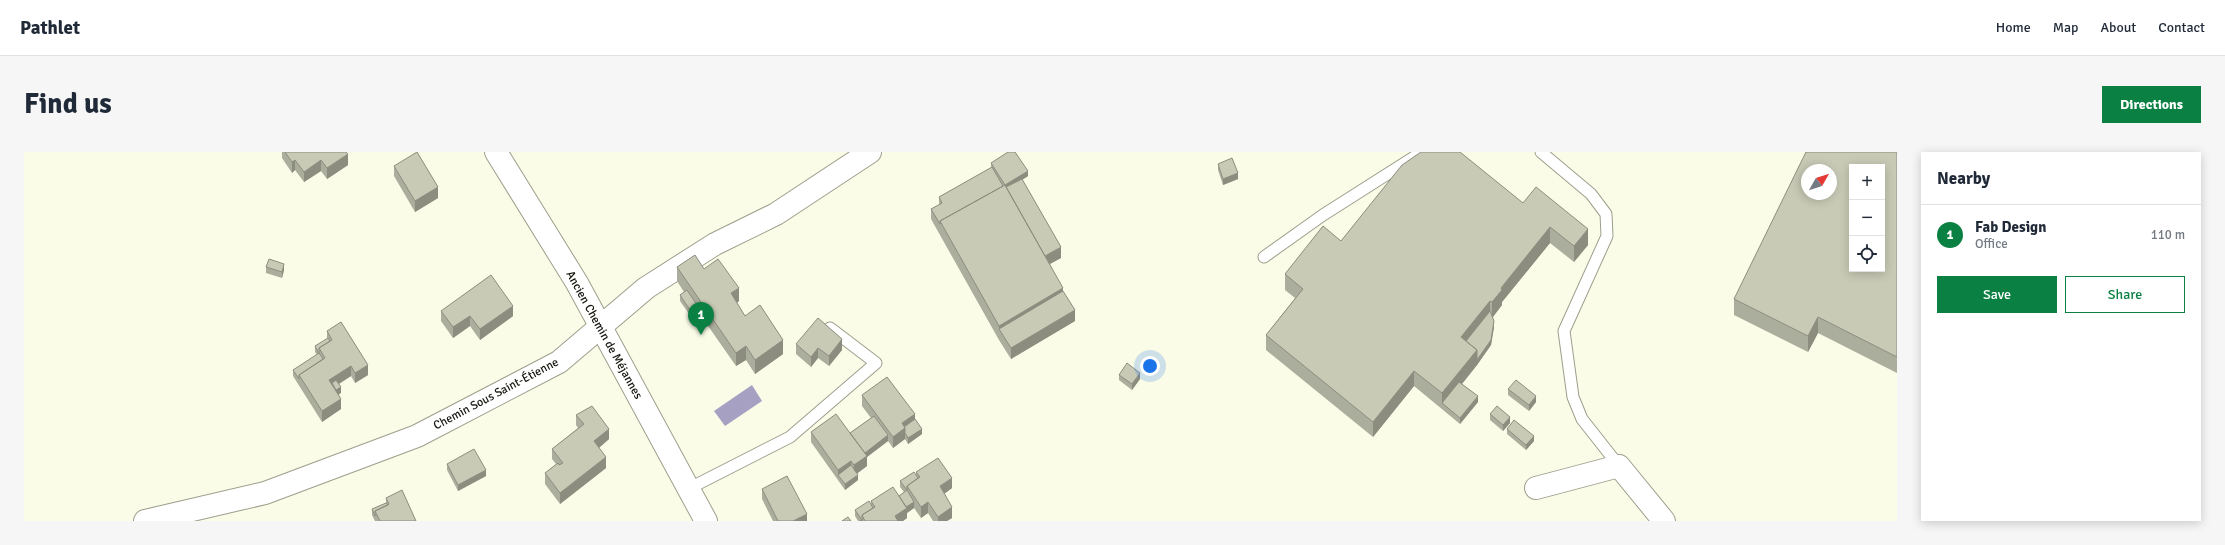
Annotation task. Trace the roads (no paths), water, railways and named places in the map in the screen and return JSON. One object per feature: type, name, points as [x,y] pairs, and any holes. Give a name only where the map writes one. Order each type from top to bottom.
[{"type":"street","name":"Ancien Chemin de Méjannes","points":[[496,152],[577,284],[599,327],[706,521]]},
{"type":"street","name":"Chemin Sous Saint-Étienne","points":[[145,521],[265,493],[417,436],[558,362],[652,284],[715,244],[776,214],[870,152]]},
{"type":"street","points":[[1536,488],[1619,466],[1664,521]]},
{"type":"lane","points":[[1264,257],[1323,214],[1422,152]]},
{"type":"lane","points":[[1541,152],[1591,194],[1606,214],[1607,236],[1564,331],[1573,397],[1582,419],[1619,466]]},
{"type":"lane","points":[[688,489],[790,437],[876,363],[830,328]]},
{"type":"place","name":"Fab Design","points":[[701,335]]}]
